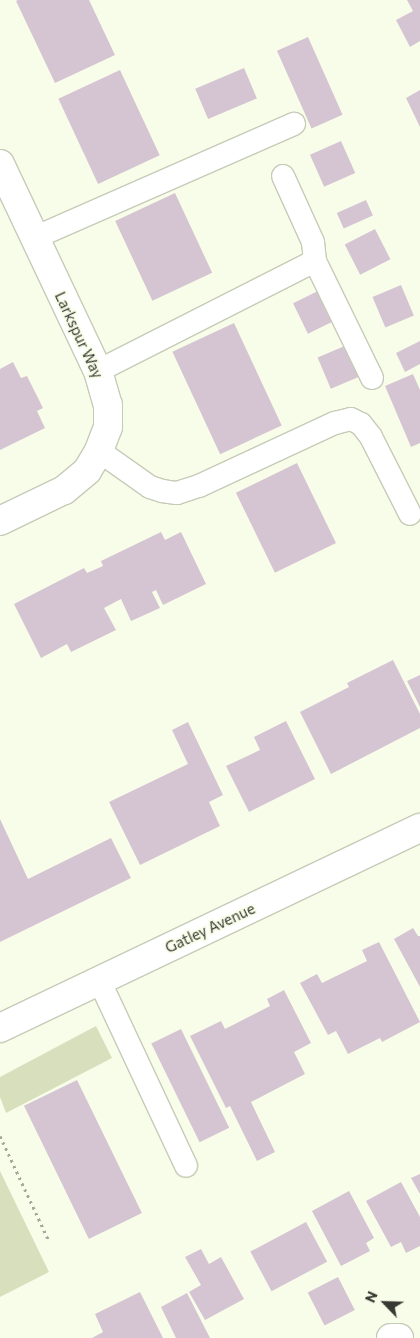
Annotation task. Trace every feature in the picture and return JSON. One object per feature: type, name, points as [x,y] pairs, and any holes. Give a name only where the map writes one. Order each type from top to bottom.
[{"type":"street","name":"Larkspur Way","points":[[0,164],[98,371],[108,405],[108,427],[99,451],[87,471],[64,490],[0,521]]},
{"type":"street","name":"Gatley Avenue","points":[[0,1028],[420,828]]},
{"type":"street","points":[[391,1338],[400,1338]]},
{"type":"lane","points":[[34,238],[294,124]]},
{"type":"lane","points":[[283,176],[313,242],[315,261],[372,378]]},
{"type":"lane","points":[[98,371],[315,261]]},
{"type":"lane","points":[[99,451],[150,487],[177,493],[199,486],[335,423],[351,419],[360,424],[371,437],[410,514]]},
{"type":"lane","points":[[99,980],[186,1166]]},
{"type":"path","points":[[0,1136],[49,1241]]},
{"type":"green space","points":[[96,1026],[112,1058],[6,1113],[0,1097],[0,1077]]},
{"type":"green space","points":[[0,1171],[49,1272],[0,1297]]},
{"type":"building","points":[[89,0],[115,55],[55,83],[16,1]]},
{"type":"building","points":[[407,0],[420,0],[420,41],[410,47],[396,20],[413,11]]},
{"type":"building","points":[[308,37],[343,115],[312,128],[277,51]]},
{"type":"building","points":[[244,68],[257,98],[208,119],[195,89]]},
{"type":"building","points":[[120,70],[160,155],[98,184],[58,99]]},
{"type":"building","points":[[420,90],[420,127],[406,98]]},
{"type":"building","points":[[341,141],[355,173],[324,187],[310,155]]},
{"type":"building","points":[[175,193],[212,273],[152,301],[115,221]]},
{"type":"building","points":[[366,200],[373,216],[344,229],[337,213]]},
{"type":"building","points":[[375,229],[390,259],[360,275],[345,244]]},
{"type":"building","points":[[401,285],[414,315],[385,327],[372,297]]},
{"type":"building","points":[[320,290],[335,321],[308,334],[293,303]]},
{"type":"building","points":[[234,323],[282,425],[220,454],[172,352]]},
{"type":"building","points":[[420,341],[420,364],[405,372],[396,353]]},
{"type":"building","points":[[347,345],[360,376],[331,389],[318,358]]},
{"type":"building","points":[[13,362],[21,378],[27,376],[43,408],[37,411],[45,428],[0,450],[0,369]]},
{"type":"building","points":[[413,374],[420,390],[420,443],[411,447],[385,386]]},
{"type":"building","points":[[297,463],[336,543],[275,573],[236,493]]},
{"type":"building","points":[[161,532],[165,540],[181,532],[206,584],[163,605],[156,590],[152,592],[160,608],[131,621],[121,599],[104,608],[116,630],[71,652],[67,644],[41,658],[14,604],[84,568],[87,573],[103,566],[101,561]]},
{"type":"building","points":[[393,660],[420,714],[420,728],[331,774],[300,712],[349,687],[347,683]]},
{"type":"building","points":[[420,675],[420,707],[407,681]]},
{"type":"building","points":[[286,721],[315,779],[249,812],[226,766],[260,750],[254,737]]},
{"type":"building","points":[[188,722],[223,795],[209,802],[220,826],[140,865],[109,802],[188,764],[172,730]]},
{"type":"building","points":[[0,819],[28,879],[111,838],[131,878],[0,942]]},
{"type":"building","points":[[413,928],[418,936],[420,936],[420,987],[394,939]]},
{"type":"building","points":[[379,942],[420,1022],[382,1042],[380,1038],[348,1054],[336,1031],[328,1035],[300,983],[317,974],[322,983],[367,961],[362,950]]},
{"type":"building","points":[[284,990],[311,1043],[294,1052],[305,1074],[251,1102],[275,1152],[257,1161],[230,1106],[226,1108],[190,1036],[221,1021],[225,1029],[270,1006],[267,999]]},
{"type":"building","points":[[181,1029],[229,1128],[200,1142],[151,1043]]},
{"type":"building","points":[[77,1080],[142,1213],[89,1239],[24,1106]]},
{"type":"building","points":[[420,1174],[420,1194],[411,1178]]},
{"type":"building","points":[[401,1182],[420,1217],[420,1246],[406,1253],[401,1242],[391,1247],[366,1201]]},
{"type":"building","points":[[349,1191],[374,1238],[366,1243],[370,1251],[341,1266],[312,1211]]},
{"type":"building","points":[[306,1222],[327,1262],[272,1291],[250,1252]]},
{"type":"building","points":[[201,1249],[209,1264],[221,1257],[244,1299],[205,1320],[189,1292],[201,1285],[185,1257]]},
{"type":"building","points":[[338,1277],[355,1310],[325,1325],[308,1292]]},
{"type":"building","points":[[140,1292],[163,1338],[92,1338],[103,1332],[95,1314]]},
{"type":"building","points":[[187,1293],[210,1338],[176,1338],[161,1307]]}]
